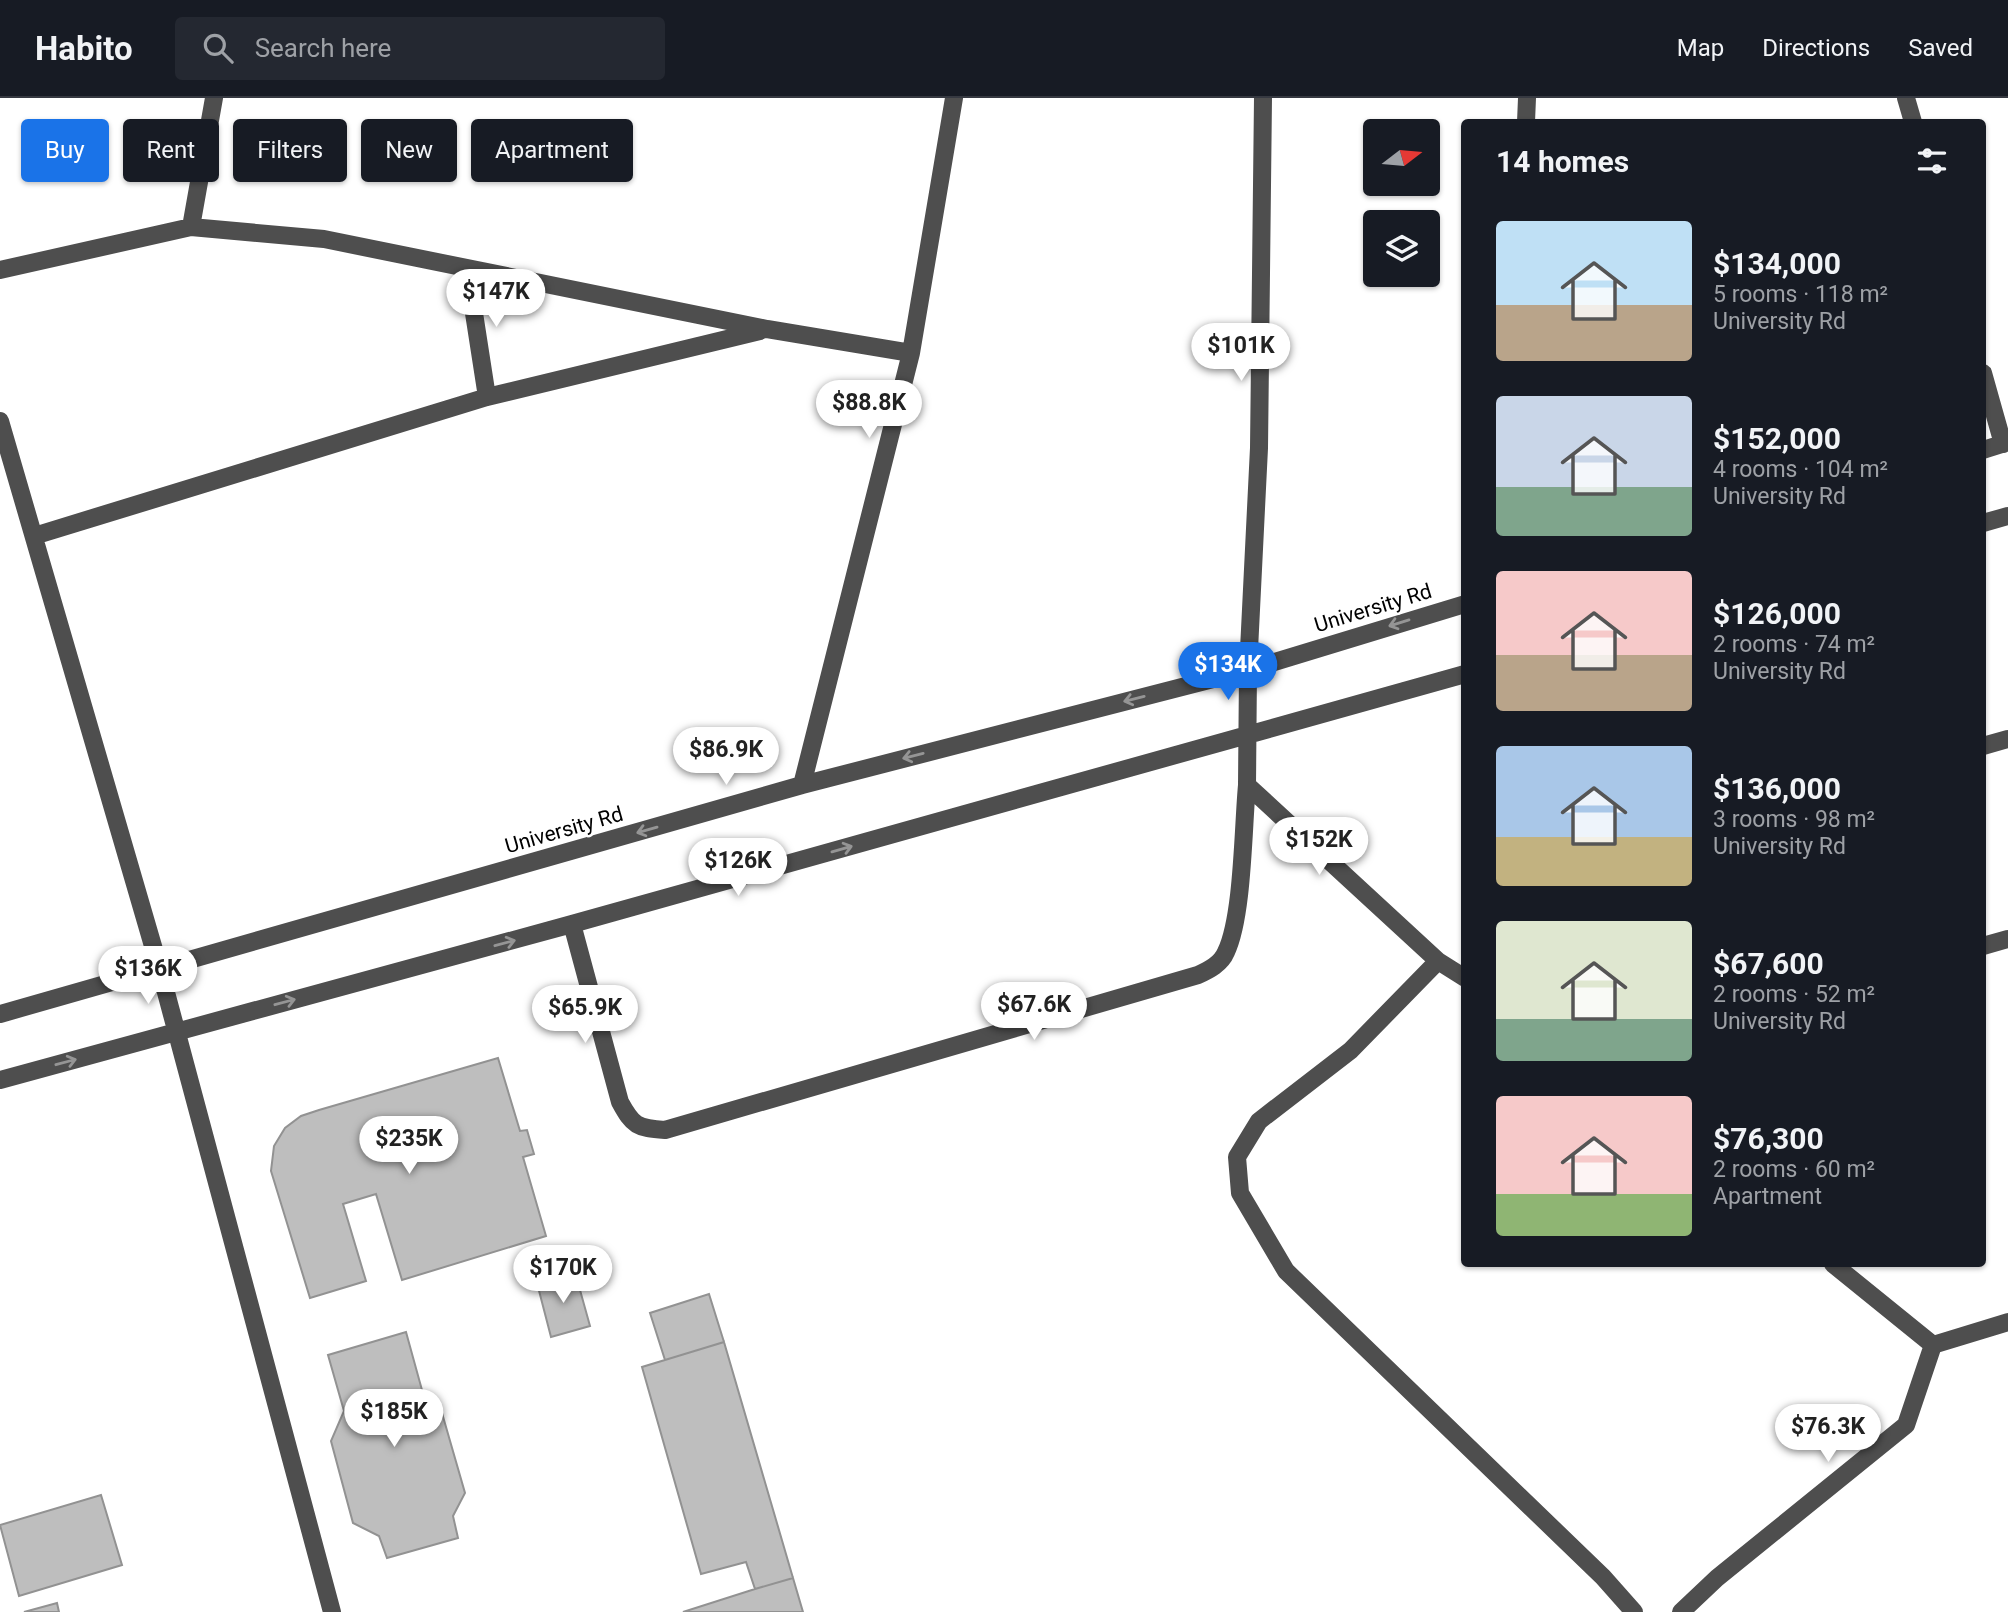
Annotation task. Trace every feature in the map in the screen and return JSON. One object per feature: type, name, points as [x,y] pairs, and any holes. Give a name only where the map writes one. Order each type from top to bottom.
[{"type":"street","points":[[191,228],[214,98]]},
{"type":"street","points":[[802,785],[911,353],[954,98]]},
{"type":"street","points":[[572,925],[620,1102],[631,1122],[645,1129],[665,1130],[1198,975],[1213,968],[1226,954],[1234,930],[1247,785],[1248,670],[1259,448],[1263,98]]},
{"type":"street","points":[[1526,119],[1527,98]]},
{"type":"street","points":[[1906,98],[1912,119]]},
{"type":"street","points":[[0,271],[191,228],[324,239],[767,329],[911,353]]},
{"type":"street","points":[[467,268],[487,397]]},
{"type":"street","points":[[34,536],[487,397],[767,329]]},
{"type":"street","points":[[1986,383],[2005,443],[1986,449]]},
{"type":"street","points":[[0,421],[160,970],[174,1032],[332,1612]]},
{"type":"street","points":[[1986,522],[2008,516]]},
{"type":"street","name":"University Rd","points":[[0,1014],[802,785],[1248,670],[1461,605]]},
{"type":"street","points":[[0,1080],[572,925],[1461,675]]},
{"type":"street","points":[[1986,745],[2008,739]]},
{"type":"street","points":[[1247,785],[1438,961],[1461,975]]},
{"type":"street","points":[[1986,945],[2008,939]]},
{"type":"street","points":[[1438,961],[1352,1050],[1259,1121],[1237,1157],[1240,1193],[1286,1271],[1603,1577],[1634,1612]]},
{"type":"street","points":[[1837,1267],[1933,1345]]},
{"type":"street","points":[[1933,1345],[2008,1322]]},
{"type":"street","points":[[1681,1612],[1717,1578],[1906,1425],[1933,1345]]},
{"type":"building","points":[[498,1058],[520,1131],[527,1130],[534,1154],[523,1157],[546,1236],[402,1280],[376,1194],[343,1204],[366,1281],[310,1298],[271,1171],[274,1146],[285,1128],[301,1116],[319,1110]]},
{"type":"building","points":[[575,1272],[590,1326],[551,1337],[537,1283]]},
{"type":"building","points":[[709,1294],[724,1342],[665,1360],[650,1313]]},
{"type":"building","points":[[406,1332],[425,1401],[442,1413],[465,1493],[453,1516],[458,1538],[387,1558],[379,1536],[353,1523],[331,1441],[344,1411],[328,1355]]},
{"type":"building","points":[[724,1342],[793,1578],[755,1589],[746,1562],[701,1574],[642,1367]]},
{"type":"building","points":[[101,1495],[122,1565],[19,1596],[0,1525]]},
{"type":"building","points":[[793,1578],[803,1612],[683,1612],[755,1589]]},
{"type":"building","points":[[57,1603],[59,1612],[24,1612]]}]
